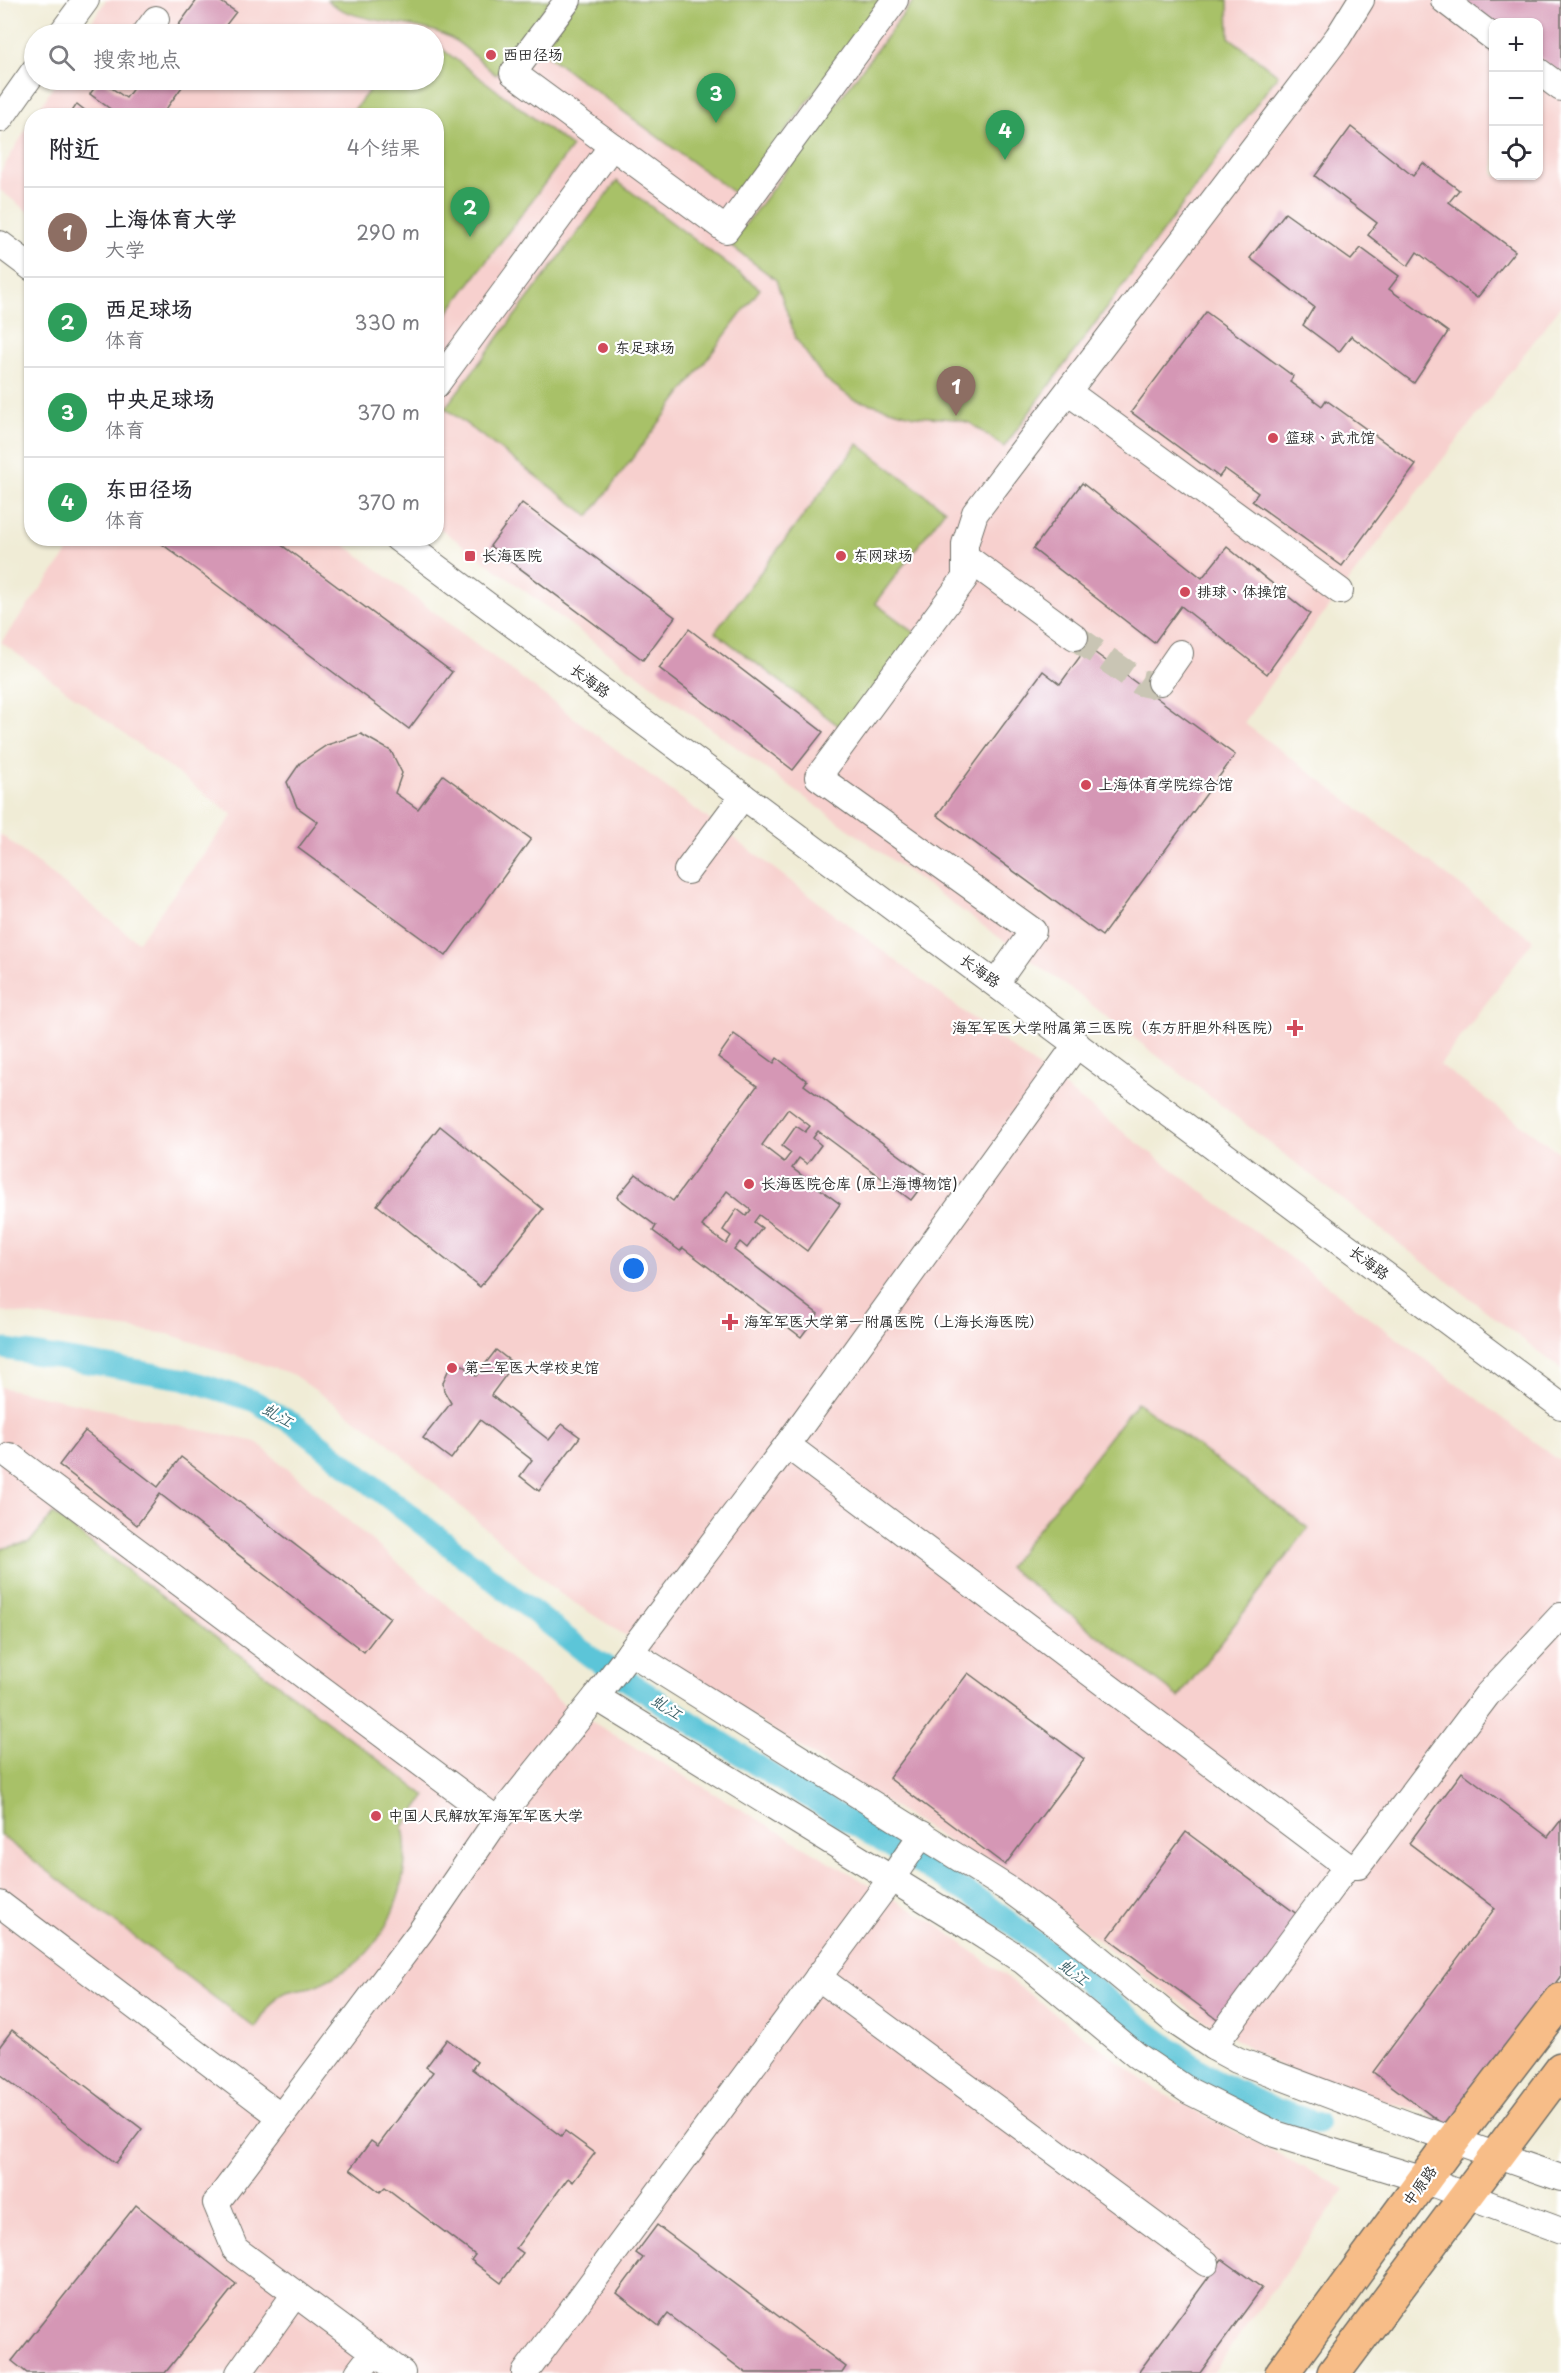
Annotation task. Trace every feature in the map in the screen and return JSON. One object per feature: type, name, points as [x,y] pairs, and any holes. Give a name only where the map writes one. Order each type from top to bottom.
[{"type":"main road","name":"中原路","points":[[1282,2373],[1454,2139],[1561,2000]]},
{"type":"main road","points":[[1334,2373],[1561,2069]]},
{"type":"street","points":[[68,24],[86,0]]},
{"type":"street","points":[[568,0],[513,73],[726,230],[895,0]]},
{"type":"street","points":[[1444,0],[1489,34]]},
{"type":"street","points":[[996,983],[1032,931],[818,777],[965,578],[965,544],[975,513],[1338,37],[1355,2]]},
{"type":"street","points":[[1540,72],[1561,88]]},
{"type":"street","points":[[0,119],[24,85]]},
{"type":"street","points":[[444,374],[612,146]]},
{"type":"street","points":[[0,244],[24,262]]},
{"type":"street","points":[[1068,392],[1340,591]]},
{"type":"street","name":"长海路","points":[[408,546],[1561,1406]]},
{"type":"street","points":[[966,557],[1075,637]]},
{"type":"street","points":[[1160,682],[1180,653]]},
{"type":"street","points":[[687,871],[743,796]]},
{"type":"street","points":[[402,2373],[235,2249],[216,2203],[421,1931],[497,1820],[600,1692],[787,1445],[1077,1044]]},
{"type":"street","points":[[787,1445],[1347,1866],[1358,1866],[1487,1695],[1561,1616]]},
{"type":"street","points":[[10,1456],[497,1820]]},
{"type":"street","points":[[627,1655],[917,1840],[1010,1890],[1067,1932],[1174,2021],[1212,2047],[1286,2080],[1561,2178]]},
{"type":"street","points":[[600,1692],[895,1873],[1023,1961],[1137,2055],[1189,2091],[1275,2134],[1424,2180],[1561,2231]]},
{"type":"street","points":[[525,2373],[895,1873],[917,1840]]},
{"type":"street","points":[[1212,2047],[1347,1866]]},
{"type":"street","points":[[0,1904],[281,2117]]},
{"type":"street","points":[[818,1977],[1206,2263]]},
{"type":"street","points":[[239,2373],[295,2294]]},
{"type":"street","points":[[358,2373],[374,2352]]},
{"type":"shaded area","points":[[106,0],[1561,0],[1561,306],[1280,670],[1244,723],[1533,940],[1440,1065],[1561,1154],[1561,1369],[1075,992],[793,789],[444,531],[444,108],[40,108],[51,90],[444,90],[444,24],[90,24]]},
{"type":"shaded area","points":[[24,133],[24,209],[0,190],[0,173]]},
{"type":"shaded area","name":"海军军医大学第一附属医院（上海长海医院）","points":[[73,546],[346,546],[1561,1462],[1561,1936],[1427,2112],[1309,2083],[1211,2025],[1075,1923],[559,1593],[379,1435],[292,1374],[168,1334],[0,1311],[0,834],[138,942],[233,815],[1,642]]},
{"type":"shaded area","name":"中国人民解放军海军军医大学","points":[[0,1387],[256,1442],[567,1707],[936,1924],[1158,2091],[1345,2189],[1213,2373],[0,2373]]},
{"type":"green space","name":"西田径场","points":[[327,0],[551,0],[496,75],[465,48],[444,35],[444,24],[400,24],[367,18],[338,8]]},
{"type":"green space","points":[[577,0],[883,0],[738,196],[540,50]]},
{"type":"green space","points":[[914,0],[1228,0],[1229,37],[1278,75],[1004,447],[970,423],[955,419],[915,416],[853,399],[824,378],[796,339],[776,280],[730,245]]},
{"type":"green space","points":[[444,51],[572,147],[444,318],[444,108],[355,108],[369,90],[444,90]]},
{"type":"green space","name":"东足球场","points":[[617,181],[760,289],[589,516],[445,408]]},
{"type":"green space","name":"东网球场","points":[[858,444],[945,510],[875,603],[915,633],[843,729],[715,632]]},
{"type":"green space","points":[[1137,1402],[1308,1528],[1179,1697],[1008,1567]]},
{"type":"green space","points":[[53,1514],[426,1796],[403,1827],[405,1866],[401,1887],[385,1928],[373,1945],[360,1960],[328,1980],[280,1995],[255,2028],[0,1835],[0,1549],[30,1542]]},
{"type":"building","points":[[197,0],[218,0],[236,12],[227,24],[179,24]]},
{"type":"building","points":[[1464,0],[1561,0],[1561,73],[1543,60],[1543,18],[1489,18]]},
{"type":"building","points":[[93,90],[114,90],[126,98],[132,90],[180,90],[167,108],[109,108],[90,94]]},
{"type":"building","points":[[1351,127],[1413,176],[1423,163],[1459,190],[1449,202],[1515,251],[1477,298],[1417,252],[1408,266],[1368,235],[1377,223],[1315,176]]},
{"type":"building","points":[[1285,213],[1351,260],[1361,248],[1399,276],[1389,289],[1448,332],[1414,383],[1351,336],[1339,352],[1303,325],[1314,307],[1250,258]]},
{"type":"building","name":"篮球、武术馆","points":[[1206,312],[1293,376],[1290,382],[1322,406],[1326,400],[1416,465],[1342,566],[1252,501],[1258,493],[1225,469],[1219,477],[1131,412]]},
{"type":"building","name":"排球、体操馆","points":[[1082,483],[1202,578],[1227,547],[1310,614],[1267,674],[1181,606],[1154,643],[1033,549]]},
{"type":"building","points":[[522,503],[675,617],[643,660],[490,546]]},
{"type":"building","points":[[165,546],[283,546],[452,672],[409,729]]},
{"type":"building","points":[[689,629],[823,732],[793,770],[659,668]]},
{"type":"building","name":"上海体育学院综合馆","points":[[1087,647],[1235,755],[1102,936],[937,815],[1043,671],[1060,684]]},
{"type":"building","points":[[361,734],[391,751],[402,773],[395,793],[418,809],[443,775],[531,839],[446,956],[298,848],[318,822],[297,807],[287,782],[300,763],[327,745]]},
{"type":"building","name":"长海医院仓库 (原上海博物馆)","points":[[734,1034],[774,1063],[777,1058],[807,1081],[804,1085],[929,1177],[911,1200],[818,1131],[813,1138],[821,1145],[807,1164],[799,1158],[792,1168],[840,1204],[807,1251],[759,1215],[754,1222],[762,1228],[747,1248],[740,1242],[734,1250],[818,1314],[801,1337],[683,1248],[680,1251],[653,1231],[656,1226],[617,1197],[636,1174],[673,1201],[757,1086],[718,1057]],"holes":[[[788,1109],[810,1126],[805,1132],[796,1126],[782,1146],[791,1153],[784,1162],[762,1145]],[[727,1191],[751,1210],[746,1216],[737,1209],[723,1230],[731,1236],[726,1244],[702,1226]]]},
{"type":"building","points":[[440,1126],[543,1209],[480,1287],[377,1205]]},
{"type":"building","points":[[496,1350],[514,1364],[491,1395],[549,1440],[562,1424],[580,1437],[539,1491],[520,1476],[532,1460],[480,1420],[451,1459],[423,1438],[451,1403],[444,1391],[443,1382],[449,1369],[463,1365],[476,1376]]},
{"type":"building","points":[[85,1431],[158,1487],[181,1457],[390,1618],[364,1652],[160,1494],[137,1525],[59,1465]]},
{"type":"building","points":[[968,1673],[1084,1759],[1005,1865],[889,1778]]},
{"type":"building","points":[[1462,1772],[1548,1837],[1561,1820],[1561,1977],[1448,2128],[1373,2072],[1495,1908],[1409,1843]]},
{"type":"building","points":[[1186,1832],[1302,1918],[1224,2024],[1108,1938]]},
{"type":"building","points":[[12,2030],[142,2129],[116,2163],[0,2074],[0,2046]]},
{"type":"building","points":[[447,2039],[477,2062],[472,2069],[561,2136],[565,2131],[595,2153],[573,2182],[568,2178],[516,2248],[523,2253],[501,2283],[471,2260],[475,2255],[385,2187],[380,2192],[350,2169],[371,2141],[378,2146],[433,2072],[426,2067]]},
{"type":"building","points":[[136,2205],[236,2284],[165,2373],[27,2373],[12,2361]]},
{"type":"building","points":[[657,2225],[846,2367],[842,2373],[746,2373],[668,2314],[659,2326],[617,2293],[643,2258],[636,2253]]},
{"type":"building","points":[[1222,2259],[1262,2288],[1200,2373],[1138,2373]]},
{"type":"waterway","name":"虬江","points":[[0,1348],[185,1379],[254,1401],[297,1426],[591,1657],[769,1773],[984,1903],[1057,1958],[1144,2029],[1214,2080],[1270,2107],[1317,2123]]},
{"type":"tunnel","points":[[1075,637],[1141,683],[1150,685],[1160,682]]},
{"type":"place","name":"西田径场","points":[[491,55]]},
{"type":"place","name":"中央足球场","points":[[716,123]]},
{"type":"place","name":"东田径场","points":[[1005,160]]},
{"type":"place","name":"西足球场","points":[[470,237]]},
{"type":"place","name":"东足球场","points":[[603,348]]},
{"type":"place","name":"上海体育大学","points":[[956,416]]},
{"type":"place","name":"篮球、武术馆","points":[[1273,438]]},
{"type":"place","name":"长海医院","points":[[470,556]]},
{"type":"place","name":"东网球场","points":[[841,556]]},
{"type":"place","name":"排球、体操馆","points":[[1185,592]]},
{"type":"place","name":"上海体育学院综合馆","points":[[1086,785]]},
{"type":"place","name":"海军军医大学附属第三医院（东方肝胆外科医院）","points":[[1295,1028]]},
{"type":"place","name":"长海医院仓库 (原上海博物馆)","points":[[749,1184]]},
{"type":"place","name":"海军军医大学第一附属医院（上海长海医院）","points":[[730,1322]]},
{"type":"place","name":"第二军医大学校史馆","points":[[452,1368]]},
{"type":"place","name":"中国人民解放军海军军医大学","points":[[376,1816]]}]
